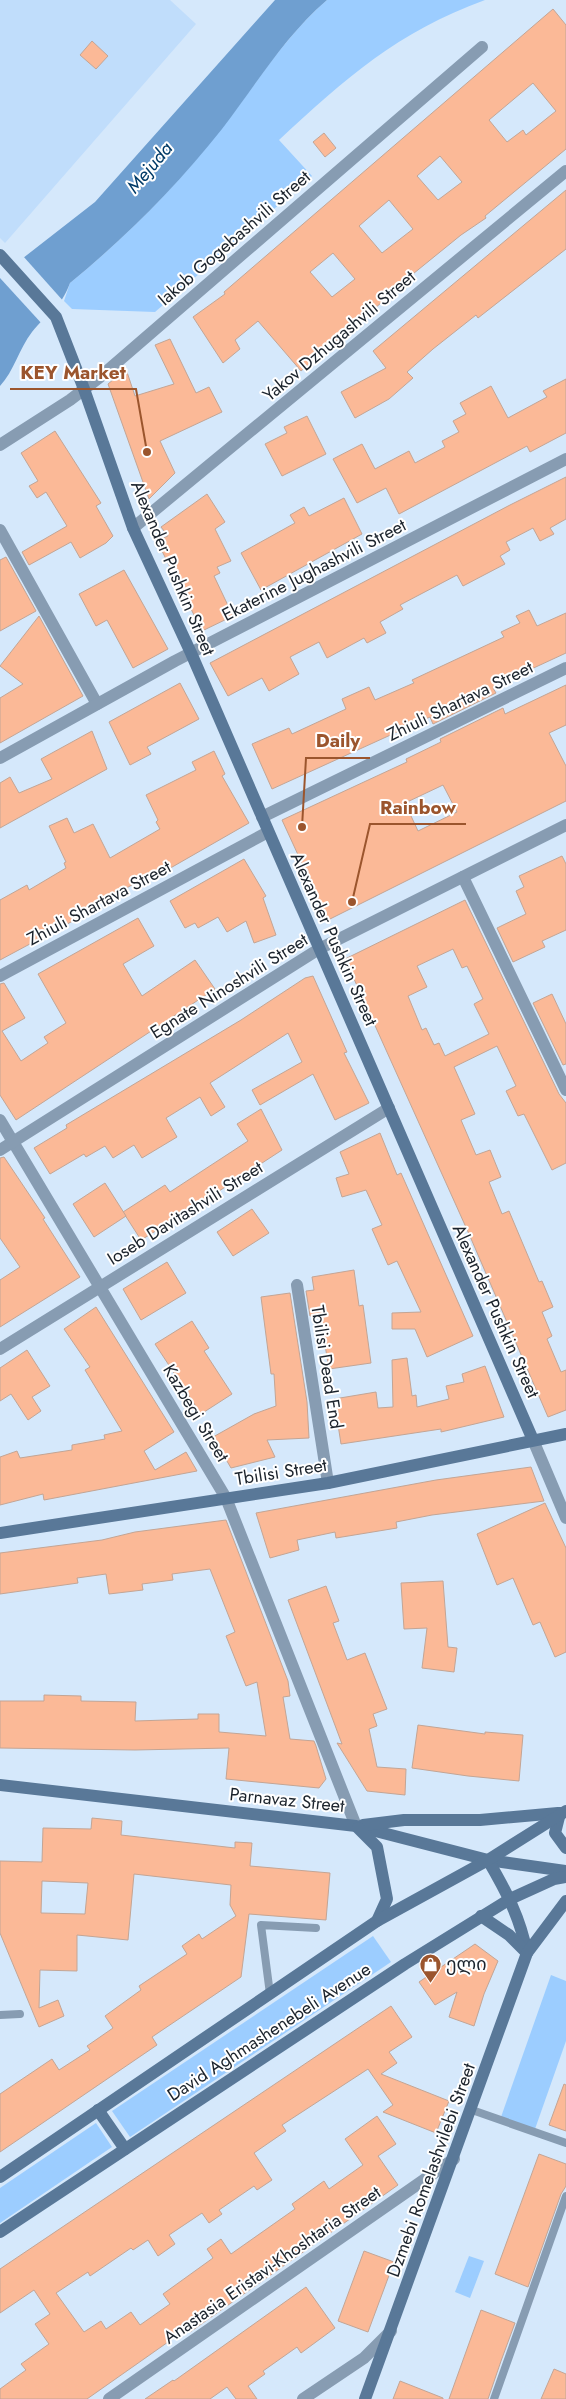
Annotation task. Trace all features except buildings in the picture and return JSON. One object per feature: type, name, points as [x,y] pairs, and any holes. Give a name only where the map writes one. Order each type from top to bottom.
[{"type":"main road","name":"Alexander Pushkin Street","points":[[0,255],[56,316],[133,528],[191,653],[533,1440]]},
{"type":"main road","name":"Tbilisi Street","points":[[0,1533],[328,1482],[566,1434]]},
{"type":"main road","name":"Parnavaz Street","points":[[0,1785],[356,1826],[488,1860],[566,1871]]},
{"type":"main road","points":[[356,1826],[404,1820],[480,1820],[563,1812],[555,1833],[566,1848]]},
{"type":"main road","name":"David Aghmashenebeli Avenue","points":[[0,2177],[377,1921],[488,1860],[563,1812]]},
{"type":"main road","points":[[356,1826],[377,1846],[387,1899],[377,1921]]},
{"type":"main road","name":"Dzmebi Romelashvilebi Street","points":[[488,1860],[510,1899],[522,1926],[527,1953]]},
{"type":"main road","name":"David Aghmashenebeli Avenue","points":[[0,2232],[404,1964],[510,1899],[554,1879],[566,1877]]},
{"type":"main road","name":"Dzmebi Romelashvilebi Street","points":[[365,2399],[472,2110],[527,1953],[566,1901]]},
{"type":"main road","points":[[481,1916],[509,1935],[527,1953]]},
{"type":"main road","points":[[98,2110],[125,2149]]},
{"type":"street","name":"Iakob Gogebashvili Street","points":[[0,445],[84,389],[482,47]]},
{"type":"street","name":"Yakov Dzhugashvili Street","points":[[133,528],[566,171]]},
{"type":"street","name":"Ekaterine Jughashvili Street","points":[[0,758],[191,653],[566,459]]},
{"type":"street","points":[[0,530],[96,704]]},
{"type":"street","name":"Zhiuli Shartava Street","points":[[262,817],[566,668]]},
{"type":"street","name":"Egnate Ninoshvili Street","points":[[0,1150],[319,950],[566,825]]},
{"type":"street","name":"Zhiuli Shartava Street","points":[[0,976],[268,832]]},
{"type":"street","points":[[463,877],[566,1090]]},
{"type":"street","name":"Ioseb Davitashvili Street","points":[[0,1349],[100,1285],[389,1108]]},
{"type":"street","name":"Kazbegi Street","points":[[0,1120],[226,1498],[356,1826]]},
{"type":"street","name":"Tbilisi Dead End","points":[[297,1286],[328,1482]]},
{"type":"street","name":"Alexander Pushkin Street","points":[[533,1440],[566,1518]]},
{"type":"street","name":"Anastasia Eristavi-Khoshtaria Street","points":[[109,2399],[454,2159]]},
{"type":"street","points":[[302,2399],[364,2358],[391,2330]]},
{"type":"lane","points":[[270,1994],[261,1925],[316,1928]]},
{"type":"lane","points":[[0,2015],[20,2014]]},
{"type":"lane","points":[[472,2110],[566,2143]]},
{"type":"lane","points":[[494,2399],[566,2196]]},
{"type":"shaded area","points":[[0,0],[170,0],[196,24],[5,243],[0,238]]},
{"type":"shaded area","points":[[327,0],[485,0],[425,27],[399,42],[350,77],[279,140],[312,176],[155,312],[72,309],[64,301],[70,283],[111,248],[169,191],[221,129],[284,45]]},
{"type":"shaded area","points":[[373,1936],[391,1962],[130,2137],[112,2111]]},
{"type":"shaded area","points":[[551,1975],[566,1981],[566,2041],[535,2129],[501,2117]]},
{"type":"shaded area","points":[[96,2123],[112,2147],[0,2223],[0,2188]]},
{"type":"shaded area","points":[[469,2256],[484,2261],[470,2298],[455,2292]]},
{"type":"water","name":"Mejuda","points":[[275,0],[327,0],[284,45],[222,129],[169,191],[111,248],[70,283],[58,305],[27,339],[9,374],[0,386],[0,276],[95,202]]},
{"type":"pier","points":[[23,256],[65,303],[43,325],[0,278],[0,273]]},
{"type":"place","name":"KEY Market","points":[[147,452]]},
{"type":"place","name":"Daily","points":[[302,827]]},
{"type":"place","name":"Rainbow","points":[[352,902]]},
{"type":"place","name":"ელი","points":[[430,1983]]}]
